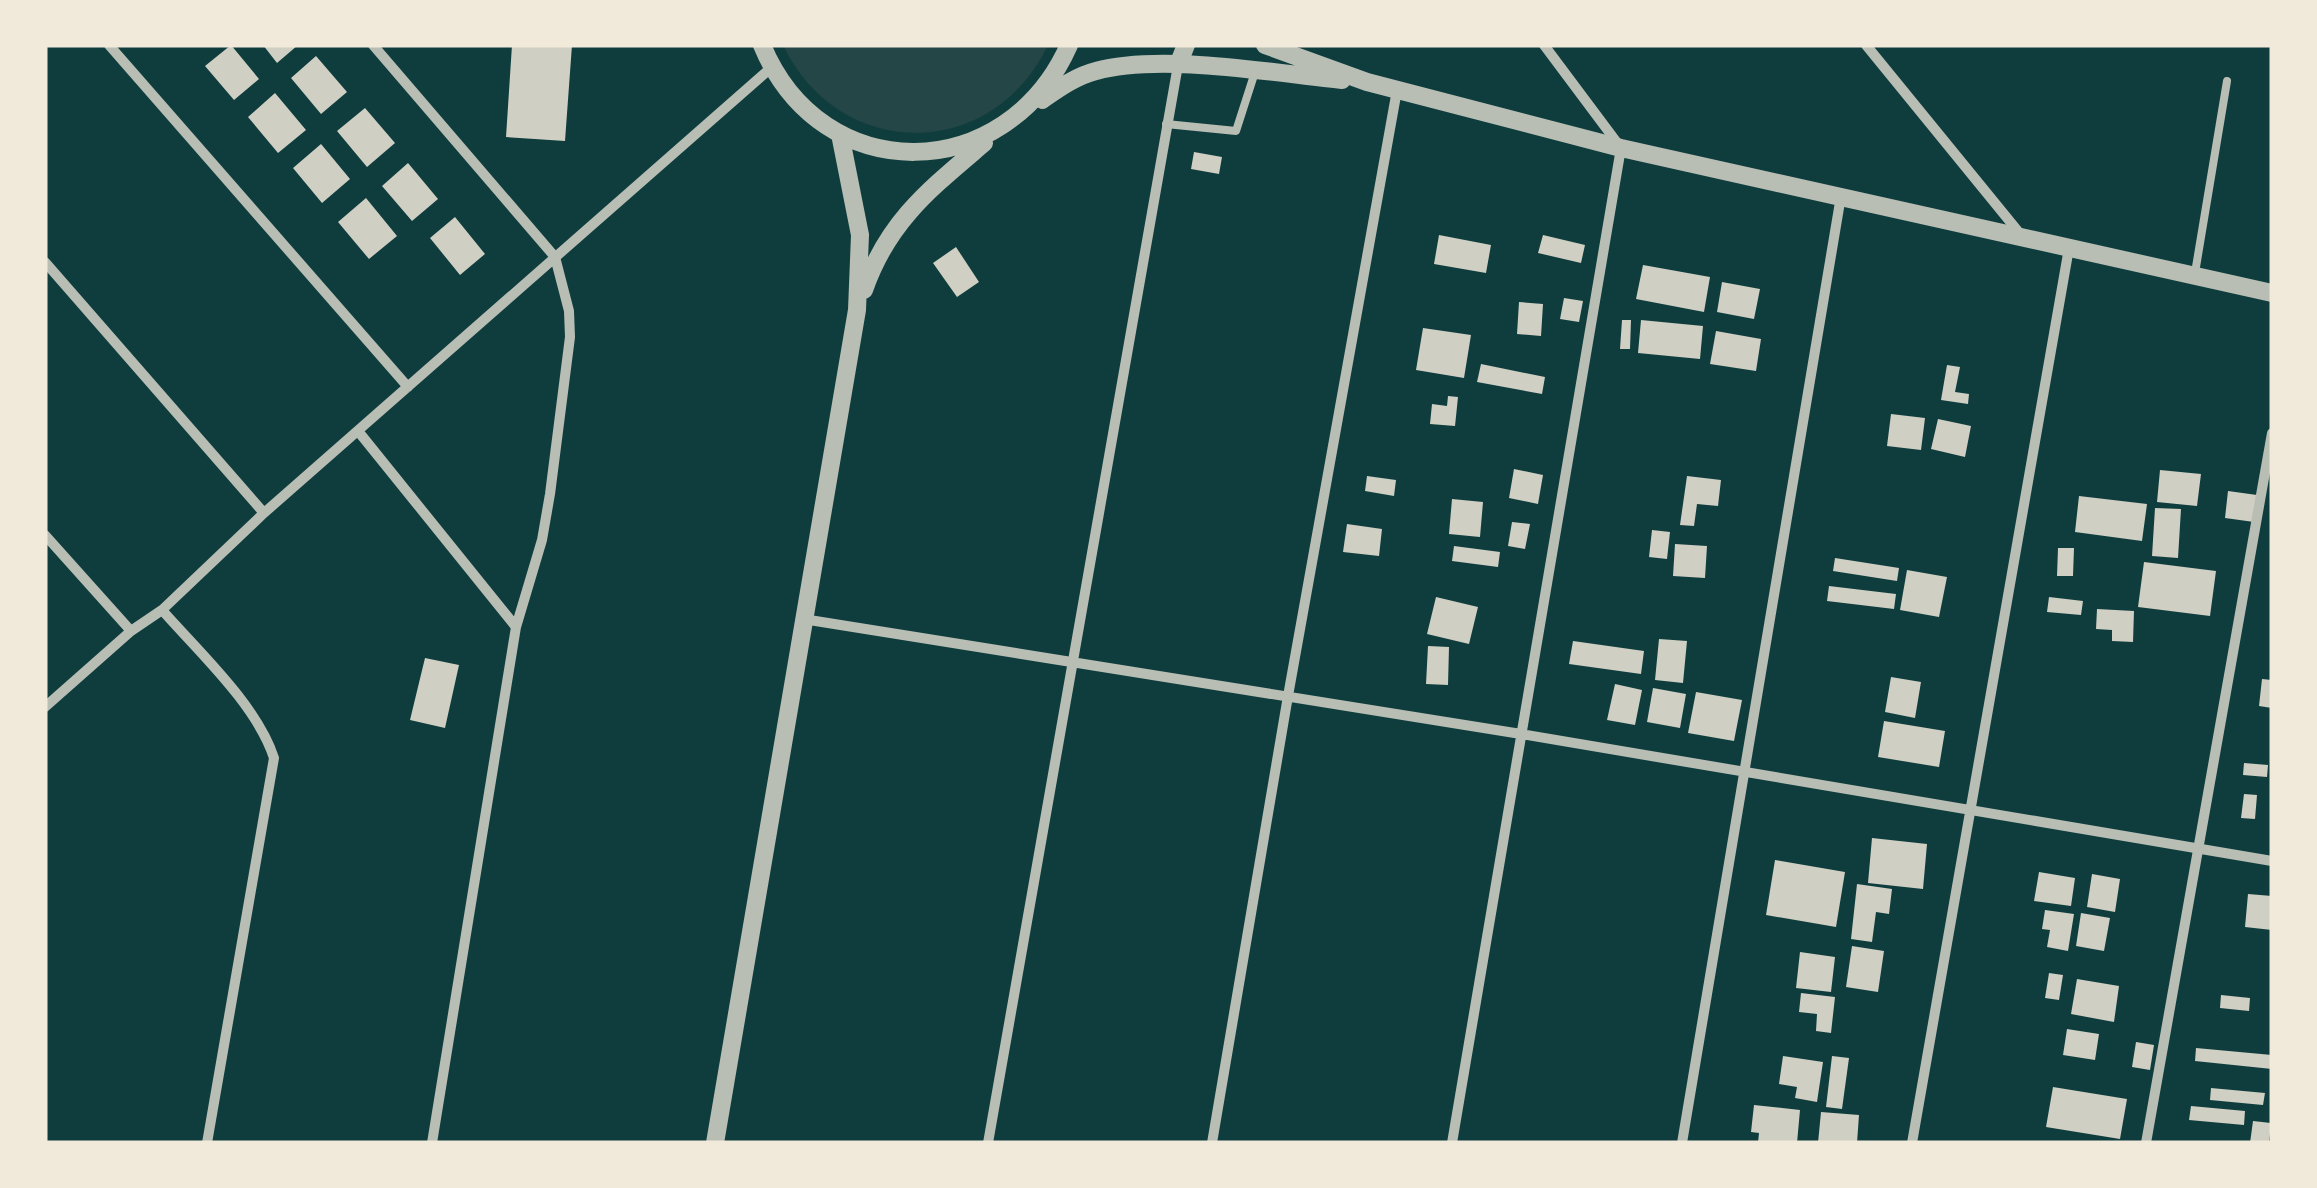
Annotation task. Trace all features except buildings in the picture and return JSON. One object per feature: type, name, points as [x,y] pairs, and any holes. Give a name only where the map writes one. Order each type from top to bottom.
[{"type":"street","points":[[109,45],[408,386]]},
{"type":"street","points":[[373,45],[556,257],[569,312],[570,337],[542,540],[516,627],[432,1143]]},
{"type":"street","points":[[762,45],[794,98],[840,134],[879,148],[921,152],[963,145],[1002,128]]},
{"type":"street","points":[[1024,112],[1050,81],[1069,45]]},
{"type":"street","points":[[988,1143],[1166,124],[1186,45]]},
{"type":"street","points":[[1265,45],[1367,82],[1621,148],[2272,293]]},
{"type":"street","points":[[1452,1143],[1621,148],[1544,45]]},
{"type":"street","points":[[1866,45],[2022,235]]},
{"type":"street","points":[[857,310],[874,260],[919,198],[1002,128],[1069,82],[1094,71],[1134,65],[1178,65],[1367,82]]},
{"type":"street","points":[[45,707],[131,631],[162,610],[264,514],[772,67]]},
{"type":"street","points":[[1212,1143],[1397,90]]},
{"type":"street","points":[[715,1143],[857,310],[860,235],[840,134]]},
{"type":"street","points":[[1682,1143],[1841,196]]},
{"type":"street","points":[[1912,1143],[2069,248]]},
{"type":"street","points":[[45,262],[264,514]]},
{"type":"street","points":[[358,431],[516,627]]},
{"type":"street","points":[[2146,1143],[2272,434]]},
{"type":"street","points":[[45,535],[131,631]]},
{"type":"street","points":[[162,610],[227,685],[268,741],[274,758],[207,1143]]},
{"type":"street","points":[[803,619],[1521,734],[2272,861]]},
{"type":"lane","points":[[1166,124],[1236,132],[1254,72]]},
{"type":"lane","points":[[2194,276],[2228,81]]},
{"type":"shaded area","points":[[783,45],[1048,45],[1023,83],[991,111],[954,127],[916,133],[877,127],[840,111],[808,83]]}]
